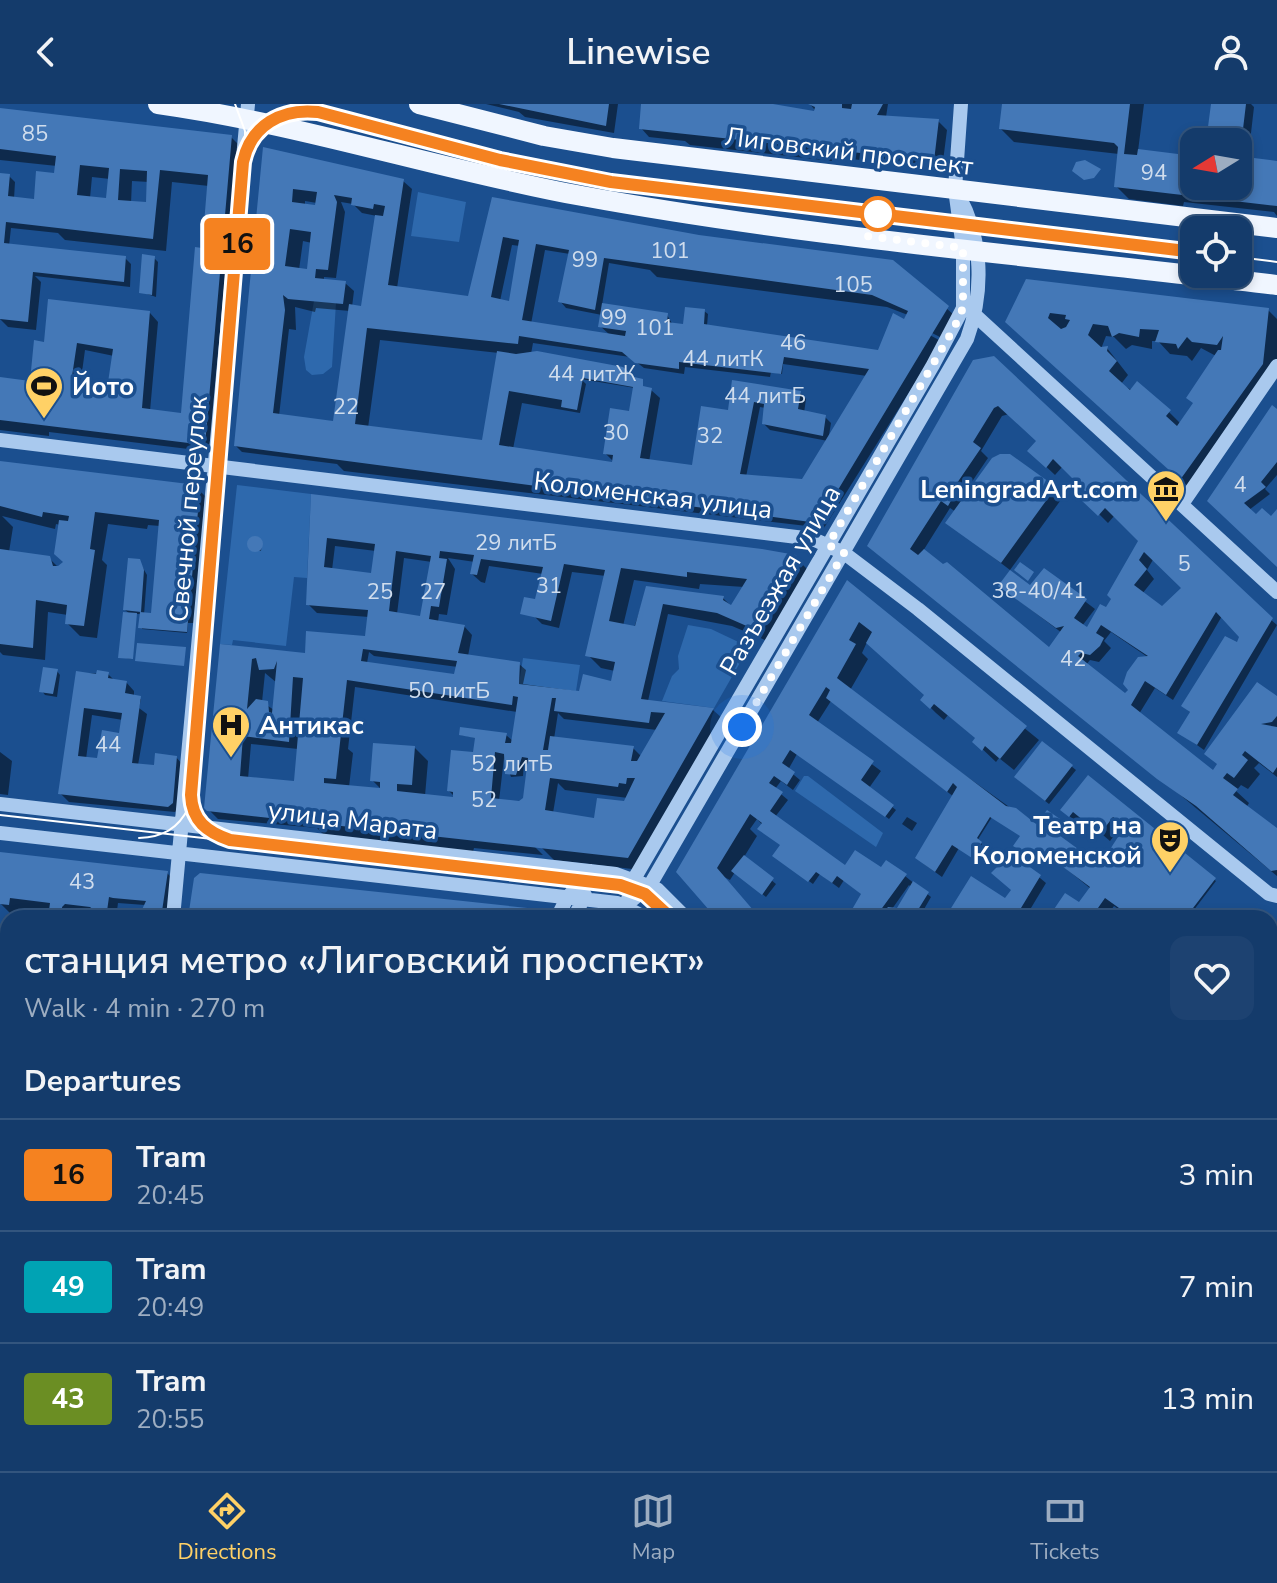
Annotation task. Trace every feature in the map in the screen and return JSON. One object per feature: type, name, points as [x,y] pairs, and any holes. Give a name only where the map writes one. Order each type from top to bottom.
[{"type":"main road","points":[[158,104],[247,111],[455,170],[716,218],[1277,285]]},
{"type":"main road","name":"Лиговский проспект","points":[[419,104],[598,146],[1277,228]]},
{"type":"street","points":[[961,104],[955,189],[971,248],[969,312],[1277,592]]},
{"type":"street","name":"Свечной переулок","points":[[174,910],[182,854],[247,111]]},
{"type":"street","name":"Разъезжая улица","points":[[626,906],[634,879],[828,545],[969,312]]},
{"type":"street","name":"Разъезжая улица","points":[[626,906],[650,885],[948,374],[969,312]]},
{"type":"street","points":[[1182,504],[1273,387],[1277,366]]},
{"type":"street","name":"Коломенская улица","points":[[0,440],[813,539],[844,553],[918,609],[1269,894],[1277,896]]},
{"type":"street","name":"улица Марата","points":[[0,804],[591,871],[650,885],[677,910]]},
{"type":"street","name":"улица Марата","points":[[0,833],[567,898],[626,906],[633,910]]},
{"type":"street","points":[[561,910],[567,898],[591,871]]},
{"type":"street","points":[[578,910],[591,871]]},
{"type":"shaded area","points":[[418,192],[466,202],[459,242],[411,236]]},
{"type":"shaded area","points":[[314,301],[336,303],[332,367],[323,374],[312,375],[306,370],[304,357]]},
{"type":"shaded area","points":[[237,485],[311,494],[307,578],[294,577],[286,646],[233,640],[232,645],[220,644]]},
{"type":"shaded area","points":[[688,625],[711,629],[749,647],[714,708],[662,701],[672,676],[679,669],[678,656]]},
{"type":"shaded area","points":[[523,658],[580,665],[576,691],[519,684]]},
{"type":"shaded area","points":[[804,776],[883,833],[876,847],[795,791]]},
{"type":"building","points":[[499,104],[609,104],[606,126]]},
{"type":"building","points":[[641,104],[773,104],[814,111],[815,107],[808,104],[842,104],[842,108],[851,109],[852,104],[883,104],[877,115],[939,119],[934,161],[639,129]]},
{"type":"building","points":[[1002,104],[1130,104],[1124,154],[1137,155],[1138,149],[1180,154],[1180,195],[1114,187],[1118,147],[1114,143],[999,129]]},
{"type":"building","points":[[1211,104],[1246,104],[1243,128],[1208,128]]},
{"type":"building","points":[[0,108],[232,135],[205,445],[0,420],[0,377],[30,381],[34,340],[44,342],[48,299],[150,311],[142,408],[181,413],[195,247],[202,248],[208,175],[160,170],[153,239],[6,222],[4,243],[126,256],[124,282],[33,272],[28,322],[0,319],[0,173],[10,174],[8,196],[34,199],[36,171],[54,173],[56,156],[0,149]],"holes":[[[80,165],[109,168],[106,198],[77,195]],[[120,169],[147,171],[146,202],[118,200]],[[77,343],[113,349],[107,389],[71,383]]]},
{"type":"building","points":[[263,147],[404,179],[388,285],[468,296],[492,197],[699,235],[893,260],[949,306],[818,523],[234,446]],"holes":[[[293,189],[317,192],[315,205],[292,202]],[[334,195],[352,198],[351,205],[373,209],[374,204],[385,206],[383,216],[375,215],[361,306],[349,304],[333,421],[273,413],[285,310],[283,295],[288,299],[343,304],[346,281],[315,278],[316,269],[328,270],[337,202]],[[290,229],[311,232],[307,269],[285,266]],[[503,237],[519,240],[509,301],[491,297]],[[536,244],[569,250],[558,302],[595,310],[604,258],[872,295],[908,311],[904,319],[893,313],[878,350],[704,324],[705,309],[685,307],[683,324],[667,322],[668,313],[602,303],[598,327],[626,331],[625,336],[522,320]],[[367,328],[518,344],[519,336],[622,352],[635,363],[679,369],[679,362],[781,374],[784,357],[869,369],[802,479],[740,474],[754,402],[764,404],[762,424],[823,436],[826,415],[798,409],[801,391],[732,380],[728,410],[701,406],[692,465],[640,458],[652,388],[643,386],[643,379],[634,377],[623,367],[537,351],[516,354],[497,351],[482,440],[355,424]],[[583,378],[633,387],[629,411],[610,408],[603,454],[613,455],[612,462],[499,445],[509,391],[562,400],[561,407],[577,410]]]},
{"type":"building","points":[[1252,158],[1277,161],[1277,206],[1226,200],[1252,200]]},
{"type":"building","points":[[1085,160],[1101,169],[1094,178],[1084,180],[1072,171],[1076,162]]},
{"type":"building","points":[[142,254],[155,256],[152,295],[139,293]]},
{"type":"building","points":[[1026,279],[1269,308],[1263,364],[1180,480],[1005,322]],"holes":[[[1050,313],[1066,315],[1065,319],[1070,320],[1066,327],[1061,329],[1048,318]],[[1093,324],[1108,326],[1112,337],[1119,333],[1139,337],[1140,329],[1159,330],[1155,342],[1176,344],[1178,349],[1187,337],[1192,342],[1217,345],[1223,336],[1221,350],[1218,350],[1186,398],[1193,403],[1177,426],[1166,416],[1171,410],[1137,381],[1130,390],[1109,371],[1117,361],[1107,351],[1108,346],[1101,347],[1088,335]]]},
{"type":"building","points":[[994,356],[1273,618],[1197,745],[1177,733],[1190,712],[1181,706],[1225,636],[1237,642],[1239,637],[1216,612],[1166,695],[1145,681],[1131,705],[1213,770],[1217,764],[1204,754],[1257,682],[1277,696],[1277,716],[1272,722],[1261,724],[1277,727],[1277,767],[1273,773],[1245,751],[1242,755],[1248,760],[1234,778],[1227,773],[1223,778],[1238,789],[1233,795],[1277,828],[1277,870],[1271,871],[1196,806],[1157,779],[867,546],[973,360]],"holes":[[[998,406],[1036,441],[1027,451],[1046,468],[1053,459],[1086,492],[1080,499],[1098,516],[1105,508],[1138,541],[1107,595],[1111,599],[1106,607],[1100,604],[1087,627],[1074,618],[1087,599],[1044,568],[1030,585],[1010,570],[998,586],[1056,628],[1064,626],[1049,647],[947,562],[943,564],[924,549],[918,555],[910,549],[941,501],[948,506],[958,488],[955,486],[981,448],[973,442]],[[1144,552],[1181,588],[1162,606],[1134,585],[1147,569],[1139,560]],[[1101,625],[1148,656],[1138,657],[1127,672],[1123,684],[1128,690],[1125,693],[1078,656],[1081,653],[1090,655],[1100,646],[1104,638],[1096,633]]]},
{"type":"building","points":[[1272,405],[1277,409],[1277,462],[1261,482],[1266,487],[1244,503],[1256,514],[1262,508],[1271,516],[1277,509],[1277,567],[1207,501]]},
{"type":"building","points":[[1010,454],[1056,487],[1001,563],[945,523],[992,458]]},
{"type":"building","points":[[0,461],[197,485],[200,489],[187,632],[138,628],[140,612],[151,613],[159,520],[95,512],[90,549],[95,550],[84,626],[65,624],[67,605],[36,600],[33,648],[0,644],[0,549],[50,556],[53,566],[58,566],[63,562],[54,554],[59,520],[68,521],[69,516],[43,512],[42,517],[0,506]]},
{"type":"building","points":[[311,494],[762,549],[796,555],[799,563],[758,631],[717,613],[663,604],[641,699],[714,708],[628,858],[207,811],[204,808],[220,644],[305,653],[306,631],[365,636],[368,610],[306,605]],"holes":[[[327,538],[375,544],[371,573],[324,567]],[[396,551],[431,556],[420,616],[389,611]],[[440,551],[474,555],[470,574],[477,575],[481,559],[543,567],[535,599],[524,597],[520,614],[551,621],[564,564],[605,570],[585,656],[615,662],[611,681],[583,674],[579,691],[519,684],[520,662],[458,653],[465,625],[429,619],[431,606],[439,607],[447,559],[439,558]],[[621,568],[687,577],[687,572],[747,579],[731,605],[723,600],[724,596],[646,586],[635,626],[609,621]],[[363,649],[457,661],[454,674],[361,661]],[[256,658],[259,670],[274,669],[277,661],[272,713],[269,712],[268,701],[256,699],[247,709],[252,659]],[[293,677],[303,678],[294,781],[240,776],[243,736],[289,742]],[[347,680],[512,705],[513,696],[518,697],[511,743],[505,743],[507,733],[460,727],[459,735],[475,738],[473,752],[451,750],[447,791],[453,792],[453,797],[397,791],[397,784],[412,785],[415,746],[373,743],[370,781],[380,782],[380,788],[324,783],[324,778],[336,779]],[[552,698],[556,698],[554,711],[649,723],[651,712],[665,713],[637,761],[631,761],[634,746],[550,736],[548,750],[543,750]],[[495,752],[504,754],[505,774],[516,775],[522,757],[528,758],[523,798],[519,801],[491,798]],[[550,778],[618,787],[619,783],[626,784],[627,778],[635,778],[624,801],[597,798],[594,818],[545,810]]]},
{"type":"building","points":[[255,536],[263,544],[255,552],[247,544]]},
{"type":"building","points":[[128,558],[140,559],[144,570],[141,612],[123,610]]},
{"type":"building","points":[[1020,562],[1034,572],[1028,581],[1014,570]]},
{"type":"building","points":[[847,580],[1027,726],[1000,759],[985,746],[982,751],[972,742],[975,738],[934,704],[930,709],[920,700],[924,695],[866,643],[872,632],[859,622],[849,640],[856,644],[837,678],[1006,806],[1016,808],[1036,824],[1047,810],[1060,819],[1052,830],[1100,865],[1125,826],[1113,817],[1100,834],[1073,812],[1069,817],[1060,810],[1088,775],[1216,878],[1192,910],[1122,910],[1105,898],[1097,910],[1053,910],[1065,893],[1079,902],[1090,887],[1039,849],[1027,865],[1041,875],[1020,910],[950,910],[971,876],[1005,898],[1011,890],[991,873],[1016,848],[1013,846],[1020,836],[990,817],[977,838],[982,842],[972,858],[952,845],[935,872],[915,858],[957,787],[953,783],[947,792],[826,698],[830,690],[826,687],[809,715],[874,761],[861,780],[894,805],[885,817],[790,750],[782,763],[795,772],[787,785],[774,776],[769,783],[783,792],[770,811],[845,865],[855,850],[881,867],[886,860],[907,874],[881,910],[852,910],[861,894],[837,876],[832,883],[816,872],[808,882],[772,856],[780,845],[757,829],[762,823],[750,814],[717,868],[753,910],[709,910],[676,872]]},
{"type":"building","points":[[123,612],[137,613],[133,659],[118,658]]},
{"type":"building","points":[[137,643],[186,647],[184,666],[135,661]]},
{"type":"building","points":[[43,667],[58,669],[53,694],[39,692]]},
{"type":"building","points":[[97,670],[109,672],[108,678],[127,681],[125,693],[141,696],[132,763],[154,765],[155,753],[177,756],[173,803],[168,807],[58,794],[76,671],[96,674]],"holes":[[[84,708],[122,713],[119,733],[102,730],[97,758],[78,756]]]},
{"type":"building","points":[[1042,741],[1073,765],[1045,801],[1014,777]]},
{"type":"building","points":[[0,852],[168,871],[162,910],[142,910],[146,901],[109,897],[107,910],[65,904],[62,910],[49,910],[50,903],[10,898],[9,905],[0,904]]},
{"type":"building","points":[[744,855],[774,878],[762,895],[731,871]]},
{"type":"building","points":[[200,873],[538,910],[189,910],[194,878]]},
{"type":"building","points":[[913,881],[929,892],[918,910],[885,910],[888,907],[897,908]]},
{"type":"tram line","points":[[235,104],[245,131],[245,150]]},
{"type":"tram line","name":"16","points":[[664,910],[645,894],[620,885],[230,840],[211,832],[196,818],[191,795],[243,162],[252,138],[274,118],[303,110],[500,160],[611,182],[1180,250]]},
{"type":"tram line","points":[[139,838],[169,830],[189,807],[243,162],[253,138],[270,121],[292,113],[318,112],[519,164],[611,182],[1180,250]]},
{"type":"tram line","points":[[1252,259],[1277,262]]},
{"type":"tram line","points":[[0,815],[611,884],[645,894],[662,910]]},
{"type":"place","name":"Йото","points":[[44,420]]},
{"type":"place","name":"LeningradArt.com","points":[[1166,523]]},
{"type":"place","name":"Антикас","points":[[231,759]]},
{"type":"place","name":"Театр на Коломенской","points":[[1170,874]]},
{"type":"route","points":[[742,727],[844,553],[828,545],[963,308],[963,248],[867,236],[878,214]]}]
